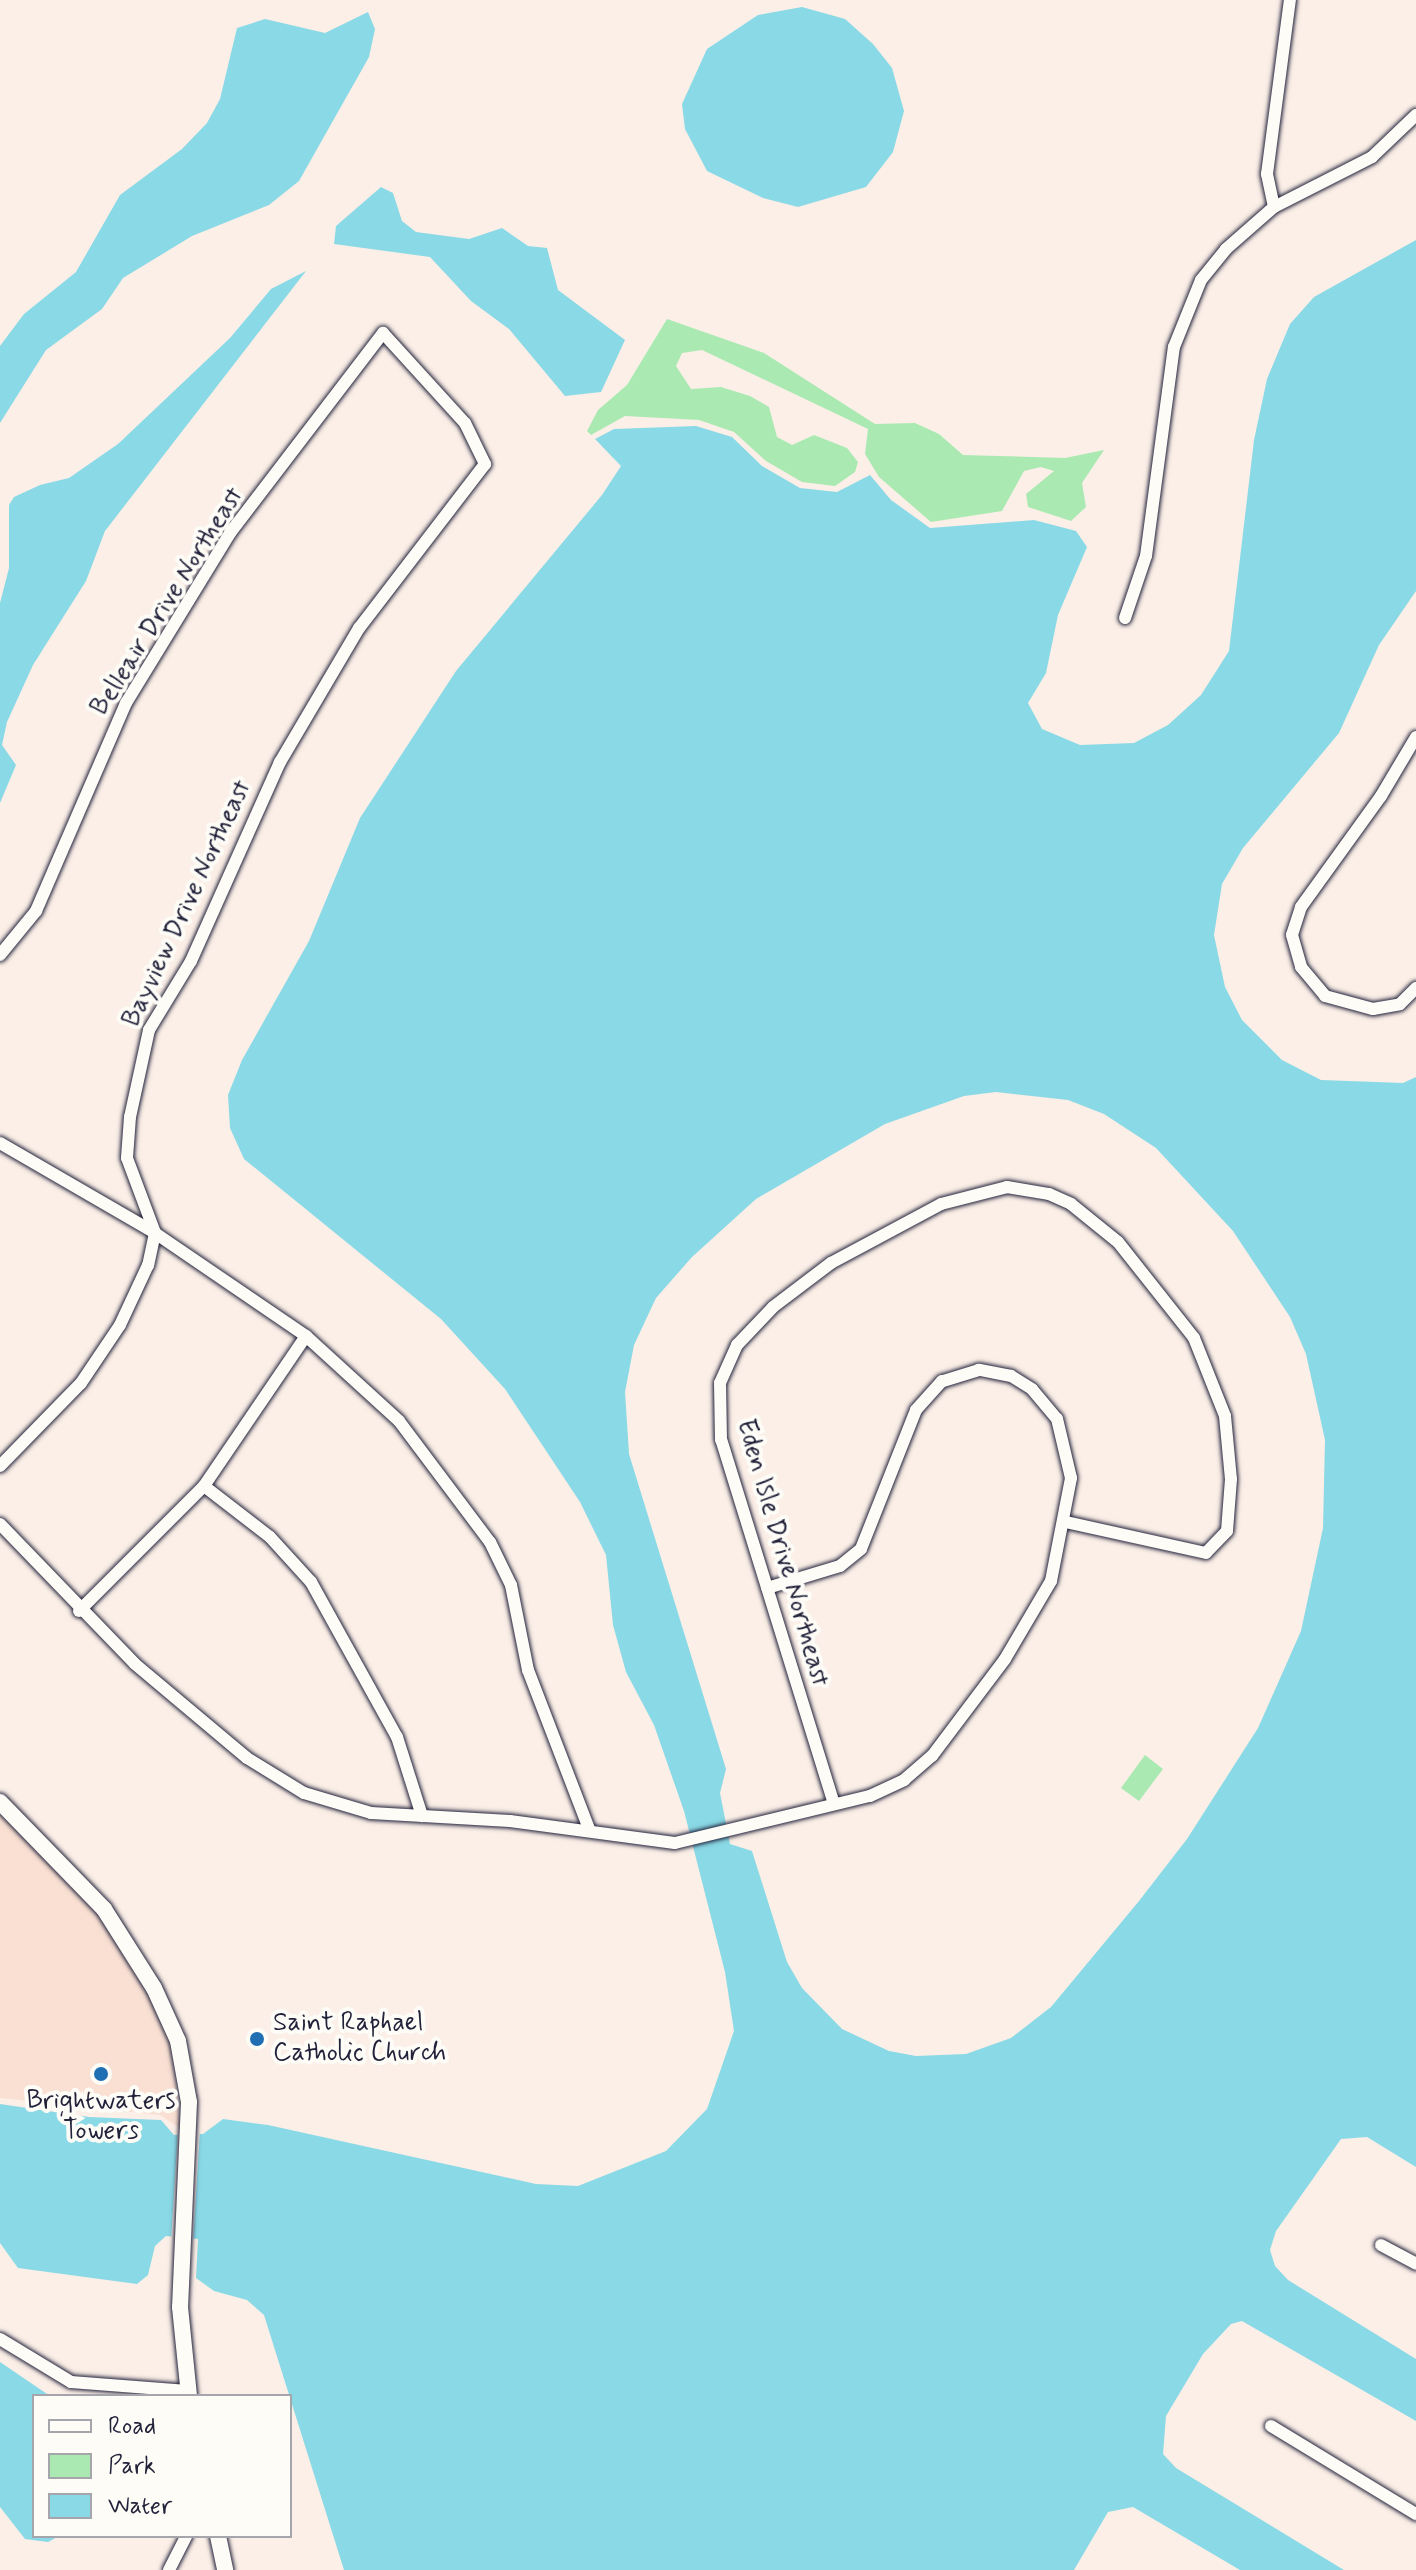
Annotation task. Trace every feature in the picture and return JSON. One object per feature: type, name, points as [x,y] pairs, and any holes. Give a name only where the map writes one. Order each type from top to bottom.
[{"type":"street","points":[[1274,207],[1267,174],[1290,0]]},
{"type":"street","points":[[1125,618],[1146,556],[1166,384],[1187,309],[1226,249],[1274,207],[1372,157],[1416,115]]},
{"type":"street","name":"Belleair Drive Northeast","points":[[0,955],[36,911],[126,703],[230,533],[383,333],[465,423],[485,464]]},
{"type":"street","name":"Bayview Drive Northeast","points":[[155,1233],[127,1158],[130,1117],[149,1030],[191,961],[280,762],[359,628],[485,464]]},
{"type":"street","points":[[1416,737],[1381,796],[1301,907],[1292,935],[1301,967],[1325,996],[1373,1009],[1400,1004],[1416,988]]},
{"type":"street","points":[[0,1145],[155,1233],[306,1336],[399,1421],[490,1542],[511,1585],[528,1670],[589,1829]]},
{"type":"street","name":"Eden Isle Drive Northeast","points":[[834,1804],[721,1440],[718,1401],[727,1363],[753,1326],[831,1263],[941,1204],[984,1190],[1007,1187],[1049,1194],[1089,1217],[1118,1242],[1194,1338],[1225,1416],[1230,1513],[1215,1549],[1195,1552],[1066,1522]]},
{"type":"street","points":[[0,1466],[81,1383],[104,1348],[148,1265],[155,1233]]},
{"type":"street","points":[[79,1611],[204,1486],[306,1336]]},
{"type":"street","points":[[0,1524],[79,1611],[247,1758],[304,1793],[371,1813],[589,1829],[686,1841],[834,1804],[904,1780],[940,1747],[1041,1601],[1066,1522],[1070,1458],[1057,1419],[1022,1381],[994,1371],[961,1373],[942,1381],[916,1410],[861,1549],[840,1566],[767,1588]]},
{"type":"street","points":[[204,1486],[270,1537],[311,1582],[397,1737],[422,1816]]},
{"type":"street","points":[[0,1802],[92,1894],[148,1978],[184,2061],[189,2128],[181,2242],[181,2339],[189,2394],[71,2382],[0,2339]]},
{"type":"street","points":[[1381,2245],[1416,2264]]},
{"type":"street","points":[[1271,2426],[1416,2514]]},
{"type":"street","points":[[169,2570],[185,2538]]},
{"type":"street","points":[[218,2538],[225,2570]]},
{"type":"shaded area","points":[[0,1812],[87,1898],[160,2013],[171,2043],[181,2129],[160,2115],[0,2098]]},
{"type":"green space","points":[[667,319],[764,353],[875,424],[915,423],[939,434],[963,455],[1065,458],[1104,450],[1082,483],[1086,507],[1071,521],[1028,507],[1026,494],[1054,471],[1041,467],[1024,471],[1002,511],[931,522],[879,477],[865,454],[868,429],[702,350],[682,353],[676,366],[691,389],[721,387],[750,396],[769,407],[777,437],[792,445],[814,435],[847,448],[858,462],[855,472],[835,486],[802,482],[766,461],[734,432],[699,420],[625,416],[591,435],[587,431],[598,410],[627,385]]},
{"type":"green space","points":[[1145,1755],[1163,1769],[1139,1801],[1121,1788]]},
{"type":"water","points":[[802,7],[845,19],[873,44],[892,68],[904,111],[893,152],[866,187],[798,207],[763,198],[707,171],[685,129],[682,104],[707,49],[758,15]]},
{"type":"water","points":[[368,12],[375,29],[369,57],[299,181],[269,205],[192,236],[123,278],[102,309],[46,350],[0,423],[0,346],[24,314],[76,272],[120,195],[182,149],[207,123],[220,99],[237,28],[265,19],[325,33]]},
{"type":"water","points":[[381,187],[393,193],[402,221],[416,232],[469,239],[502,228],[528,246],[547,248],[558,290],[625,340],[601,392],[565,396],[509,329],[471,301],[430,257],[334,244],[336,226]]},
{"type":"water","points":[[1416,240],[1416,591],[1379,645],[1339,733],[1243,848],[1222,884],[1214,935],[1225,987],[1242,1020],[1282,1060],[1321,1080],[1403,1083],[1416,1077],[1416,2167],[1367,2137],[1341,2139],[1276,2231],[1270,2250],[1275,2266],[1288,2280],[1416,2359],[1416,2421],[1242,2321],[1231,2324],[1203,2354],[1166,2416],[1163,2454],[1176,2468],[1344,2570],[1240,2570],[1133,2507],[1108,2512],[1074,2570],[344,2570],[292,2404],[292,2394],[289,2394],[264,2315],[247,2300],[214,2291],[196,2278],[198,2239],[166,2236],[155,2246],[148,2275],[137,2284],[18,2268],[0,2243],[0,2104],[89,2117],[161,2120],[174,2135],[203,2134],[223,2119],[268,2125],[536,2184],[578,2186],[666,2151],[707,2109],[734,2031],[725,1972],[684,1811],[654,1725],[626,1672],[613,1625],[606,1555],[580,1502],[505,1389],[441,1319],[244,1159],[230,1128],[228,1095],[242,1060],[309,941],[360,818],[456,671],[602,495],[621,466],[595,439],[614,429],[696,426],[732,437],[762,466],[800,488],[837,492],[870,475],[891,500],[930,528],[1034,520],[1076,531],[1087,547],[1058,615],[1046,673],[1028,703],[1042,729],[1080,745],[1134,743],[1168,725],[1201,695],[1229,651],[1254,440],[1267,379],[1290,324],[1314,297]],"holes":[[[996,1092],[1068,1100],[1104,1114],[1156,1148],[1233,1231],[1290,1317],[1306,1354],[1325,1440],[1323,1528],[1301,1631],[1258,1728],[1187,1839],[1051,2007],[1011,2038],[966,2054],[916,2056],[889,2051],[842,2029],[802,1988],[787,1962],[752,1851],[730,1844],[720,1793],[726,1769],[629,1454],[625,1392],[634,1345],[656,1298],[692,1257],[756,1199],[885,1124],[964,1096]]]},
{"type":"water","points":[[306,271],[105,531],[86,581],[33,665],[7,722],[2,745],[16,765],[0,803],[0,603],[9,568],[9,505],[14,497],[40,485],[69,478],[118,444],[230,338],[271,289]]},
{"type":"water","points":[[0,2362],[47,2394],[32,2394],[32,2538],[55,2538],[48,2542],[25,2539],[0,2507]]},
{"type":"pier","points":[[200,2130],[193,2242],[171,2241],[178,2131]]},
{"type":"place","name":"Saint Raphael Catholic Church","points":[[257,2039]]},
{"type":"place","name":"Brightwaters Towers","points":[[101,2074]]}]
